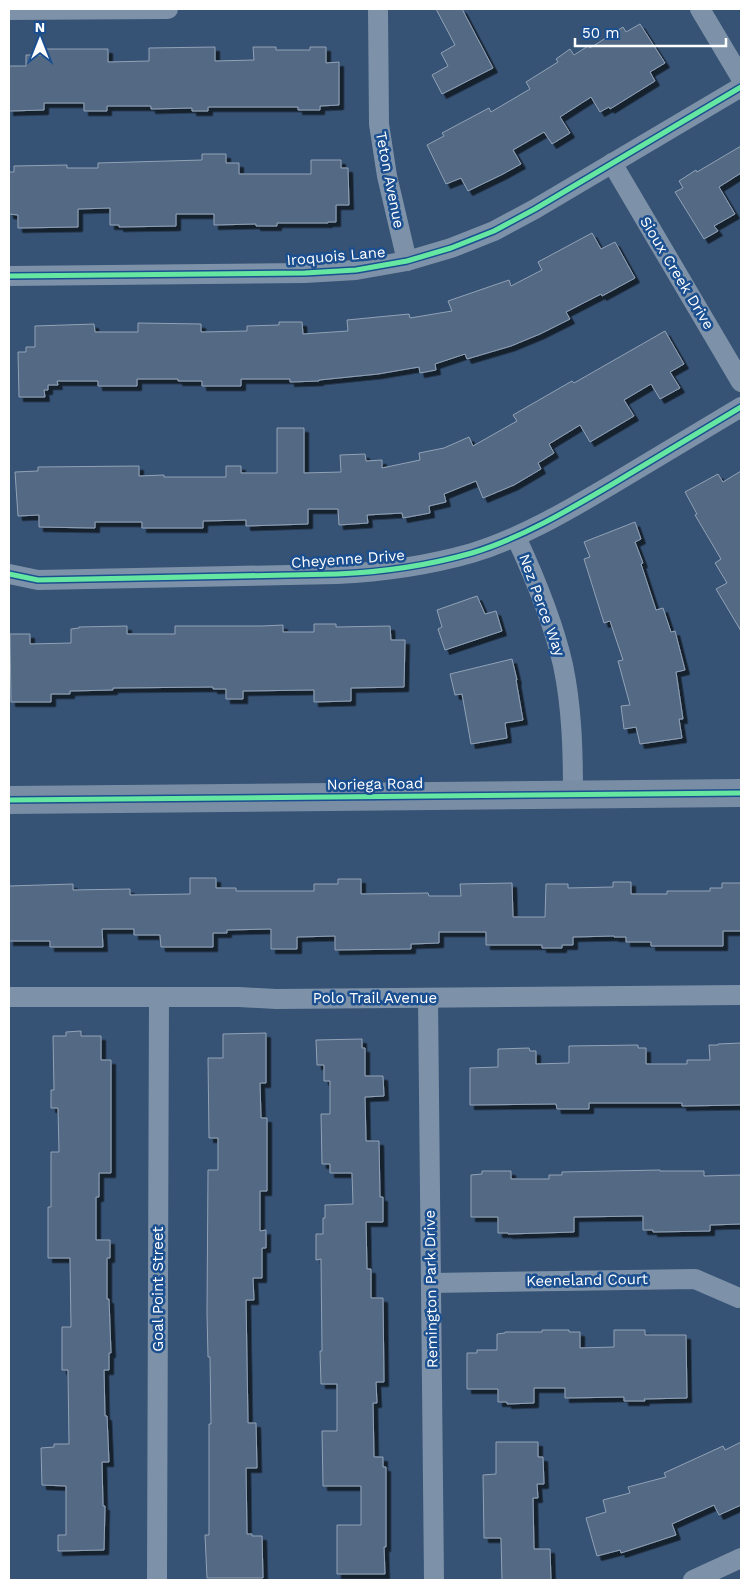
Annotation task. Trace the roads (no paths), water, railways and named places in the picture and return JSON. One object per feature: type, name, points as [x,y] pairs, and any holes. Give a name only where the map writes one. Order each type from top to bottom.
[{"type":"street","points":[[9,10],[168,9]]},
{"type":"street","name":"Teton Avenue","points":[[378,9],[379,124],[387,176],[407,261]]},
{"type":"street","points":[[700,9],[741,78]]},
{"type":"street","name":"Iroquois Lane","points":[[9,276],[305,273],[356,270],[407,261],[451,248],[494,231],[535,209],[741,87]]},
{"type":"street","name":"Sioux Creek Drive","points":[[612,164],[741,382]]},
{"type":"street","name":"Cheyenne Drive","points":[[9,574],[38,580],[338,574],[384,572],[429,564],[473,553],[516,536],[567,510],[741,407]]},
{"type":"street","name":"Nez Perce Way","points":[[516,536],[535,578],[551,622],[563,666],[570,712],[573,794]]},
{"type":"street","name":"Noriega Road","points":[[9,800],[741,793]]},
{"type":"street","name":"Polo Trail Avenue","points":[[9,997],[239,997],[276,999],[741,995]]},
{"type":"street","name":"Goal Point Street","points":[[157,1580],[159,997]]},
{"type":"street","name":"Remington Park Drive","points":[[428,998],[434,1580]]},
{"type":"street","name":"Keeneland Court","points":[[431,1283],[695,1279],[739,1298]]},
{"type":"street","points":[[692,1580],[741,1558]]}]
